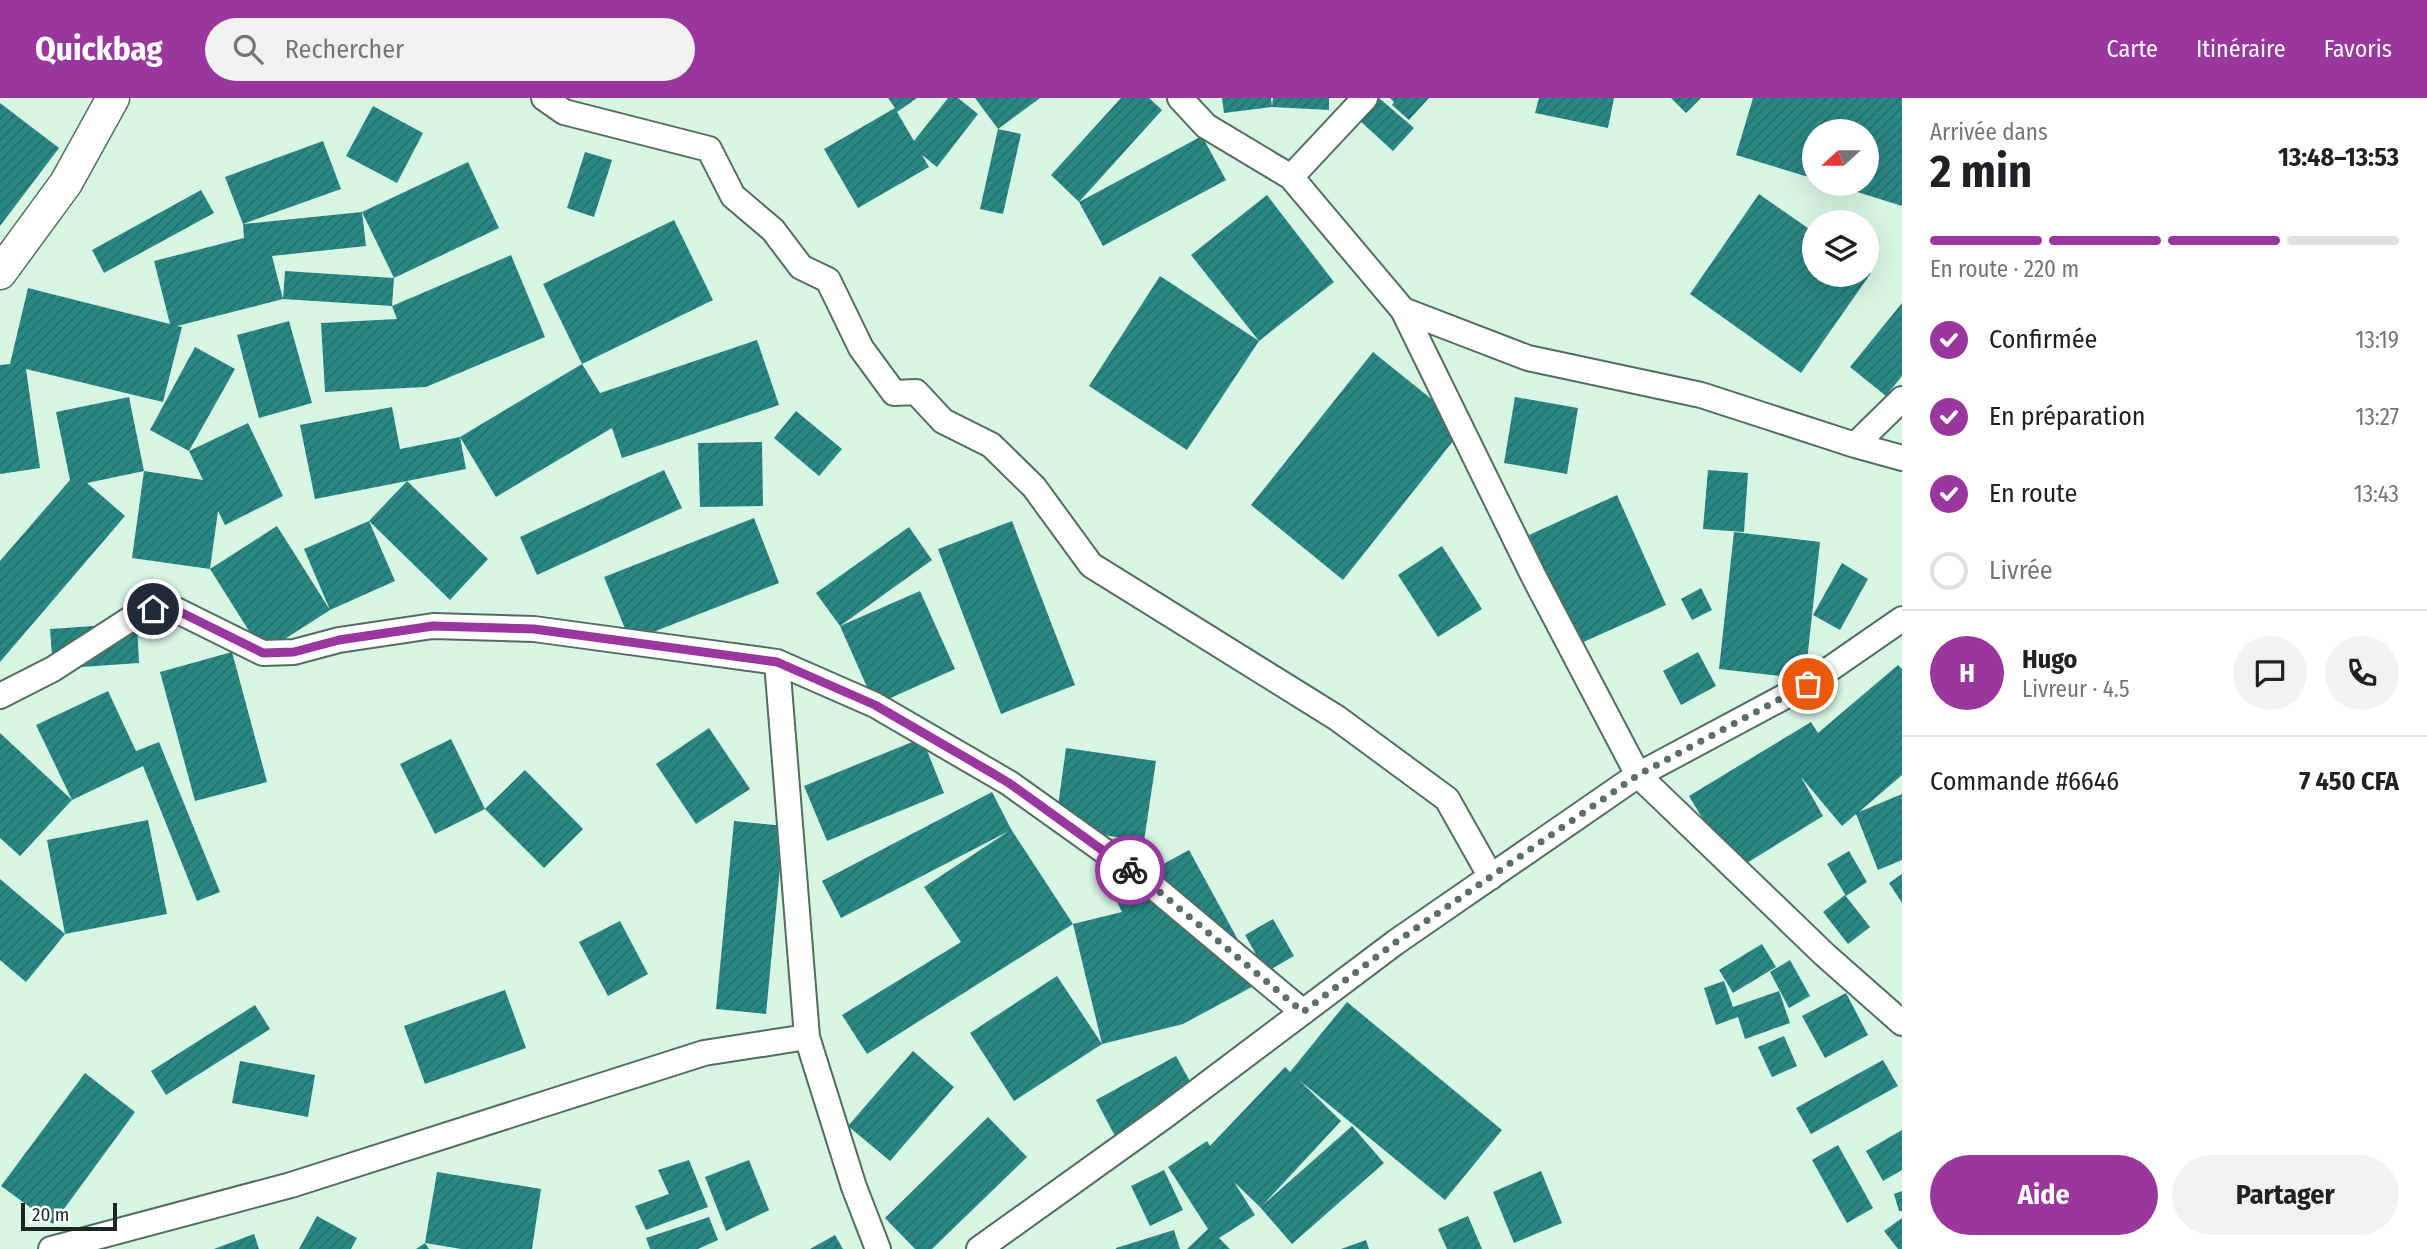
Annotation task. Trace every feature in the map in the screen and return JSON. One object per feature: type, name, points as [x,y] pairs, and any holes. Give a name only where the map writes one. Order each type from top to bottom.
[{"type":"street","points":[[0,273],[66,183],[113,98]]},
{"type":"street","points":[[544,98],[564,112],[709,149],[733,196],[773,230],[801,267],[828,280],[861,348],[894,393],[916,392],[943,421],[991,446],[1034,487],[1091,565],[1337,718],[1447,799],[1491,877]]},
{"type":"street","points":[[1180,98],[1206,126],[1291,177],[1404,310],[1533,575],[1638,775],[1825,955],[1902,1023]]},
{"type":"street","points":[[1291,177],[1365,98]]},
{"type":"street","points":[[1404,310],[1528,358],[1701,395],[1902,458]]},
{"type":"street","points":[[1855,445],[1902,399]]},
{"type":"street","points":[[0,696],[53,669],[135,616],[153,609],[174,609],[263,653],[294,652],[339,640],[433,626],[534,629],[777,662],[875,705],[1009,783],[1149,883],[1303,1012]]},
{"type":"street","points":[[979,1249],[1166,1115],[1396,942],[1638,775],[1808,684],[1902,620]]},
{"type":"street","points":[[777,662],[807,1037],[854,1187],[878,1249]]},
{"type":"street","points":[[51,1249],[291,1185],[704,1053],[807,1037]]},
{"type":"building","points":[[888,98],[917,98],[897,112],[914,141],[948,98],[958,98],[978,114],[937,167],[922,155],[929,167],[858,208],[824,149],[895,108]]},
{"type":"building","points":[[975,98],[1040,98],[998,129]]},
{"type":"building","points":[[1121,98],[1149,98],[1162,110],[1079,202],[1051,175]]},
{"type":"building","points":[[1222,98],[1271,98],[1272,107],[1224,113]]},
{"type":"building","points":[[1273,98],[1329,98],[1329,110],[1272,107]]},
{"type":"building","points":[[1379,98],[1414,128],[1393,151],[1359,120]]},
{"type":"building","points":[[1390,98],[1429,98],[1409,120],[1392,105],[1394,102]]},
{"type":"building","points":[[1539,98],[1614,98],[1608,128],[1535,113]]},
{"type":"building","points":[[1671,98],[1701,98],[1686,113]]},
{"type":"building","points":[[1753,98],[1902,98],[1902,206],[1870,196],[1880,196],[1880,119],[1802,119],[1802,175],[1736,155]]},
{"type":"building","points":[[0,103],[59,148],[0,226]]},
{"type":"building","points":[[373,106],[423,133],[397,183],[346,156]]},
{"type":"building","points":[[998,129],[1021,134],[1003,214],[980,209]]},
{"type":"building","points":[[1202,136],[1226,180],[1103,246],[1079,202]]},
{"type":"building","points":[[323,141],[341,189],[243,224],[225,177]]},
{"type":"building","points":[[585,152],[612,160],[594,217],[567,208]]},
{"type":"building","points":[[468,162],[499,228],[394,278],[362,212]]},
{"type":"building","points":[[201,190],[214,213],[104,273],[92,250]]},
{"type":"building","points":[[1759,194],[1802,224],[1802,287],[1861,287],[1801,373],[1690,294]]},
{"type":"building","points":[[1267,195],[1334,282],[1259,341],[1191,255]]},
{"type":"building","points":[[362,212],[366,246],[272,256],[283,299],[177,326],[182,327],[163,402],[26,369],[40,468],[0,474],[0,365],[10,364],[28,288],[170,324],[154,261],[244,238],[243,224]]},
{"type":"building","points":[[674,220],[713,300],[582,364],[543,284]]},
{"type":"building","points":[[511,255],[545,337],[426,387],[325,392],[321,323],[397,319],[392,306]]},
{"type":"building","points":[[285,271],[394,278],[392,306],[283,299]]},
{"type":"building","points":[[1160,276],[1259,341],[1187,450],[1089,386]]},
{"type":"building","points":[[1902,303],[1902,376],[1886,396],[1850,367]]},
{"type":"building","points":[[289,321],[312,403],[259,418],[237,335]]},
{"type":"building","points":[[757,340],[779,405],[622,458],[612,428],[496,497],[460,437],[582,364],[600,393]]},
{"type":"building","points":[[195,347],[235,369],[189,451],[150,430]]},
{"type":"building","points":[[1373,352],[1465,426],[1343,580],[1251,505]]},
{"type":"building","points":[[129,397],[144,471],[87,483],[125,516],[0,662],[0,561],[70,480],[56,412]]},
{"type":"building","points":[[1515,397],[1578,408],[1567,474],[1504,463]]},
{"type":"building","points":[[392,407],[400,449],[460,437],[466,469],[315,499],[300,425]]},
{"type":"building","points":[[796,411],[842,449],[819,476],[774,438]]},
{"type":"building","points":[[248,423],[283,496],[225,525],[218,511],[210,569],[132,558],[144,471],[203,480],[189,451]]},
{"type":"building","points":[[762,442],[763,506],[700,507],[698,443]]},
{"type":"building","points":[[664,470],[682,508],[537,575],[520,537]]},
{"type":"building","points":[[1708,470],[1748,473],[1744,532],[1703,529]]},
{"type":"building","points":[[407,481],[488,559],[450,600],[369,521]]},
{"type":"building","points":[[1617,495],[1666,605],[1579,644],[1529,535]]},
{"type":"building","points":[[754,518],[779,583],[630,641],[604,577]]},
{"type":"building","points":[[369,521],[395,581],[330,610],[304,549]]},
{"type":"building","points":[[1012,521],[1075,685],[1001,714],[938,549]]},
{"type":"building","points":[[277,526],[330,610],[263,653],[210,569]]},
{"type":"building","points":[[909,527],[932,560],[840,626],[816,593]]},
{"type":"building","points":[[1734,532],[1820,542],[1805,679],[1719,669]]},
{"type":"building","points":[[1442,546],[1482,609],[1438,637],[1398,575]]},
{"type":"building","points":[[1842,563],[1868,579],[1840,630],[1813,615]]},
{"type":"building","points":[[1701,588],[1712,610],[1692,620],[1681,599]]},
{"type":"building","points":[[920,591],[955,669],[875,705],[840,626]]},
{"type":"building","points":[[137,623],[139,663],[53,669],[50,629]]},
{"type":"building","points":[[232,652],[267,782],[195,801],[160,672]]},
{"type":"building","points":[[1698,652],[1716,686],[1681,705],[1663,671]]},
{"type":"building","points":[[1898,665],[1902,669],[1902,775],[1859,812],[1902,794],[1902,860],[1878,870],[1856,814],[1842,826],[1801,777],[1823,816],[1734,871],[1689,796],[1811,722],[1818,733]]},
{"type":"building","points":[[108,691],[136,751],[159,742],[220,892],[197,901],[143,766],[72,800],[36,725]]},
{"type":"building","points":[[709,728],[750,789],[696,824],[656,764]]},
{"type":"building","points":[[0,733],[72,800],[20,856],[0,838]]},
{"type":"building","points":[[922,738],[944,793],[827,841],[804,786]]},
{"type":"building","points":[[451,739],[485,809],[435,834],[400,764]]},
{"type":"building","points":[[1066,748],[1156,761],[1144,841],[1055,828]]},
{"type":"building","points":[[525,770],[583,829],[544,868],[485,809]]},
{"type":"building","points":[[992,792],[1011,829],[1073,924],[867,1054],[842,1015],[961,942],[924,887],[1009,831],[841,918],[822,881]]},
{"type":"building","points":[[148,820],[167,914],[65,934],[47,840]]},
{"type":"building","points":[[734,821],[784,826],[766,1014],[716,1009]]},
{"type":"building","points":[[1189,850],[1261,982],[1183,1024],[1102,1044],[1073,924],[1122,912],[1112,892]]},
{"type":"building","points":[[1849,851],[1867,882],[1846,896],[1827,864]]},
{"type":"building","points":[[1902,874],[1902,903],[1889,883]]},
{"type":"building","points":[[0,879],[65,934],[26,982],[0,960]]},
{"type":"building","points":[[1845,895],[1870,927],[1848,944],[1823,912]]},
{"type":"building","points":[[1273,919],[1294,956],[1266,972],[1245,935]]},
{"type":"building","points":[[620,921],[648,974],[608,996],[579,942]]},
{"type":"building","points":[[1762,944],[1776,967],[1733,993],[1719,970]]},
{"type":"building","points":[[1790,960],[1810,996],[1789,1008],[1770,972]]},
{"type":"building","points":[[1057,976],[1102,1044],[1014,1101],[970,1033]]},
{"type":"building","points":[[1724,981],[1733,1007],[1779,991],[1790,1023],[1745,1039],[1738,1017],[1716,1025],[1704,988]]},
{"type":"building","points":[[505,990],[526,1048],[425,1084],[404,1026]]},
{"type":"building","points":[[1846,993],[1868,1035],[1825,1058],[1802,1016]]},
{"type":"building","points":[[1347,1002],[1502,1130],[1445,1200],[1299,1080],[1341,1121],[1263,1205],[1352,1126],[1384,1163],[1292,1244],[1234,1182],[1255,1215],[1219,1238],[1230,1249],[1187,1249],[1208,1229],[1168,1167],[1207,1141],[1210,1146],[1285,1067],[1290,1072]]},
{"type":"building","points":[[255,1005],[270,1029],[166,1095],[151,1071]]},
{"type":"building","points":[[1784,1036],[1797,1066],[1772,1077],[1758,1047]]},
{"type":"building","points":[[913,1051],[954,1087],[890,1161],[848,1126]]},
{"type":"building","points":[[1176,1056],[1197,1094],[1116,1138],[1096,1100]]},
{"type":"building","points":[[1883,1060],[1898,1086],[1811,1134],[1796,1108]]},
{"type":"building","points":[[240,1061],[315,1075],[308,1117],[232,1103]]},
{"type":"building","points":[[85,1073],[135,1112],[53,1224],[1,1186]]},
{"type":"building","points":[[988,1117],[1027,1157],[932,1249],[915,1249],[885,1218]]},
{"type":"building","points":[[1902,1130],[1902,1170],[1883,1181],[1866,1151]]},
{"type":"building","points":[[1838,1145],[1873,1208],[1847,1223],[1812,1160]]},
{"type":"building","points":[[689,1160],[708,1207],[646,1230],[635,1206],[669,1194],[658,1170]]},
{"type":"building","points":[[749,1160],[769,1210],[726,1231],[705,1177]]},
{"type":"building","points":[[1164,1170],[1183,1210],[1150,1226],[1131,1186]]},
{"type":"building","points":[[1541,1171],[1562,1223],[1514,1243],[1493,1192]]},
{"type":"building","points":[[437,1172],[541,1189],[532,1249],[461,1249],[425,1243]]},
{"type":"building","points":[[1902,1191],[1902,1211],[1899,1211],[1894,1194]]},
{"type":"building","points":[[317,1216],[357,1238],[351,1249],[299,1249]]},
{"type":"building","points":[[1468,1216],[1482,1249],[1447,1249],[1438,1229]]},
{"type":"building","points":[[709,1217],[718,1240],[698,1249],[650,1249],[646,1238]]},
{"type":"building","points":[[1902,1218],[1902,1249],[1898,1249],[1884,1231]]},
{"type":"building","points":[[1174,1230],[1180,1249],[1116,1249],[1116,1248]]},
{"type":"building","points":[[254,1234],[259,1249],[214,1249]]},
{"type":"building","points":[[835,1235],[843,1249],[810,1249]]},
{"type":"building","points":[[1366,1240],[1369,1249],[1341,1249]]},
{"type":"building","points":[[425,1243],[429,1249],[416,1249]]},
{"type":"way so far","points":[[1130,870],[1303,1012],[1396,942],[1638,775],[1808,684]]},
{"type":"route","points":[[153,609],[174,609],[263,653],[294,652],[339,640],[433,626],[534,629],[777,662],[875,705],[987,770],[1130,870]]}]
